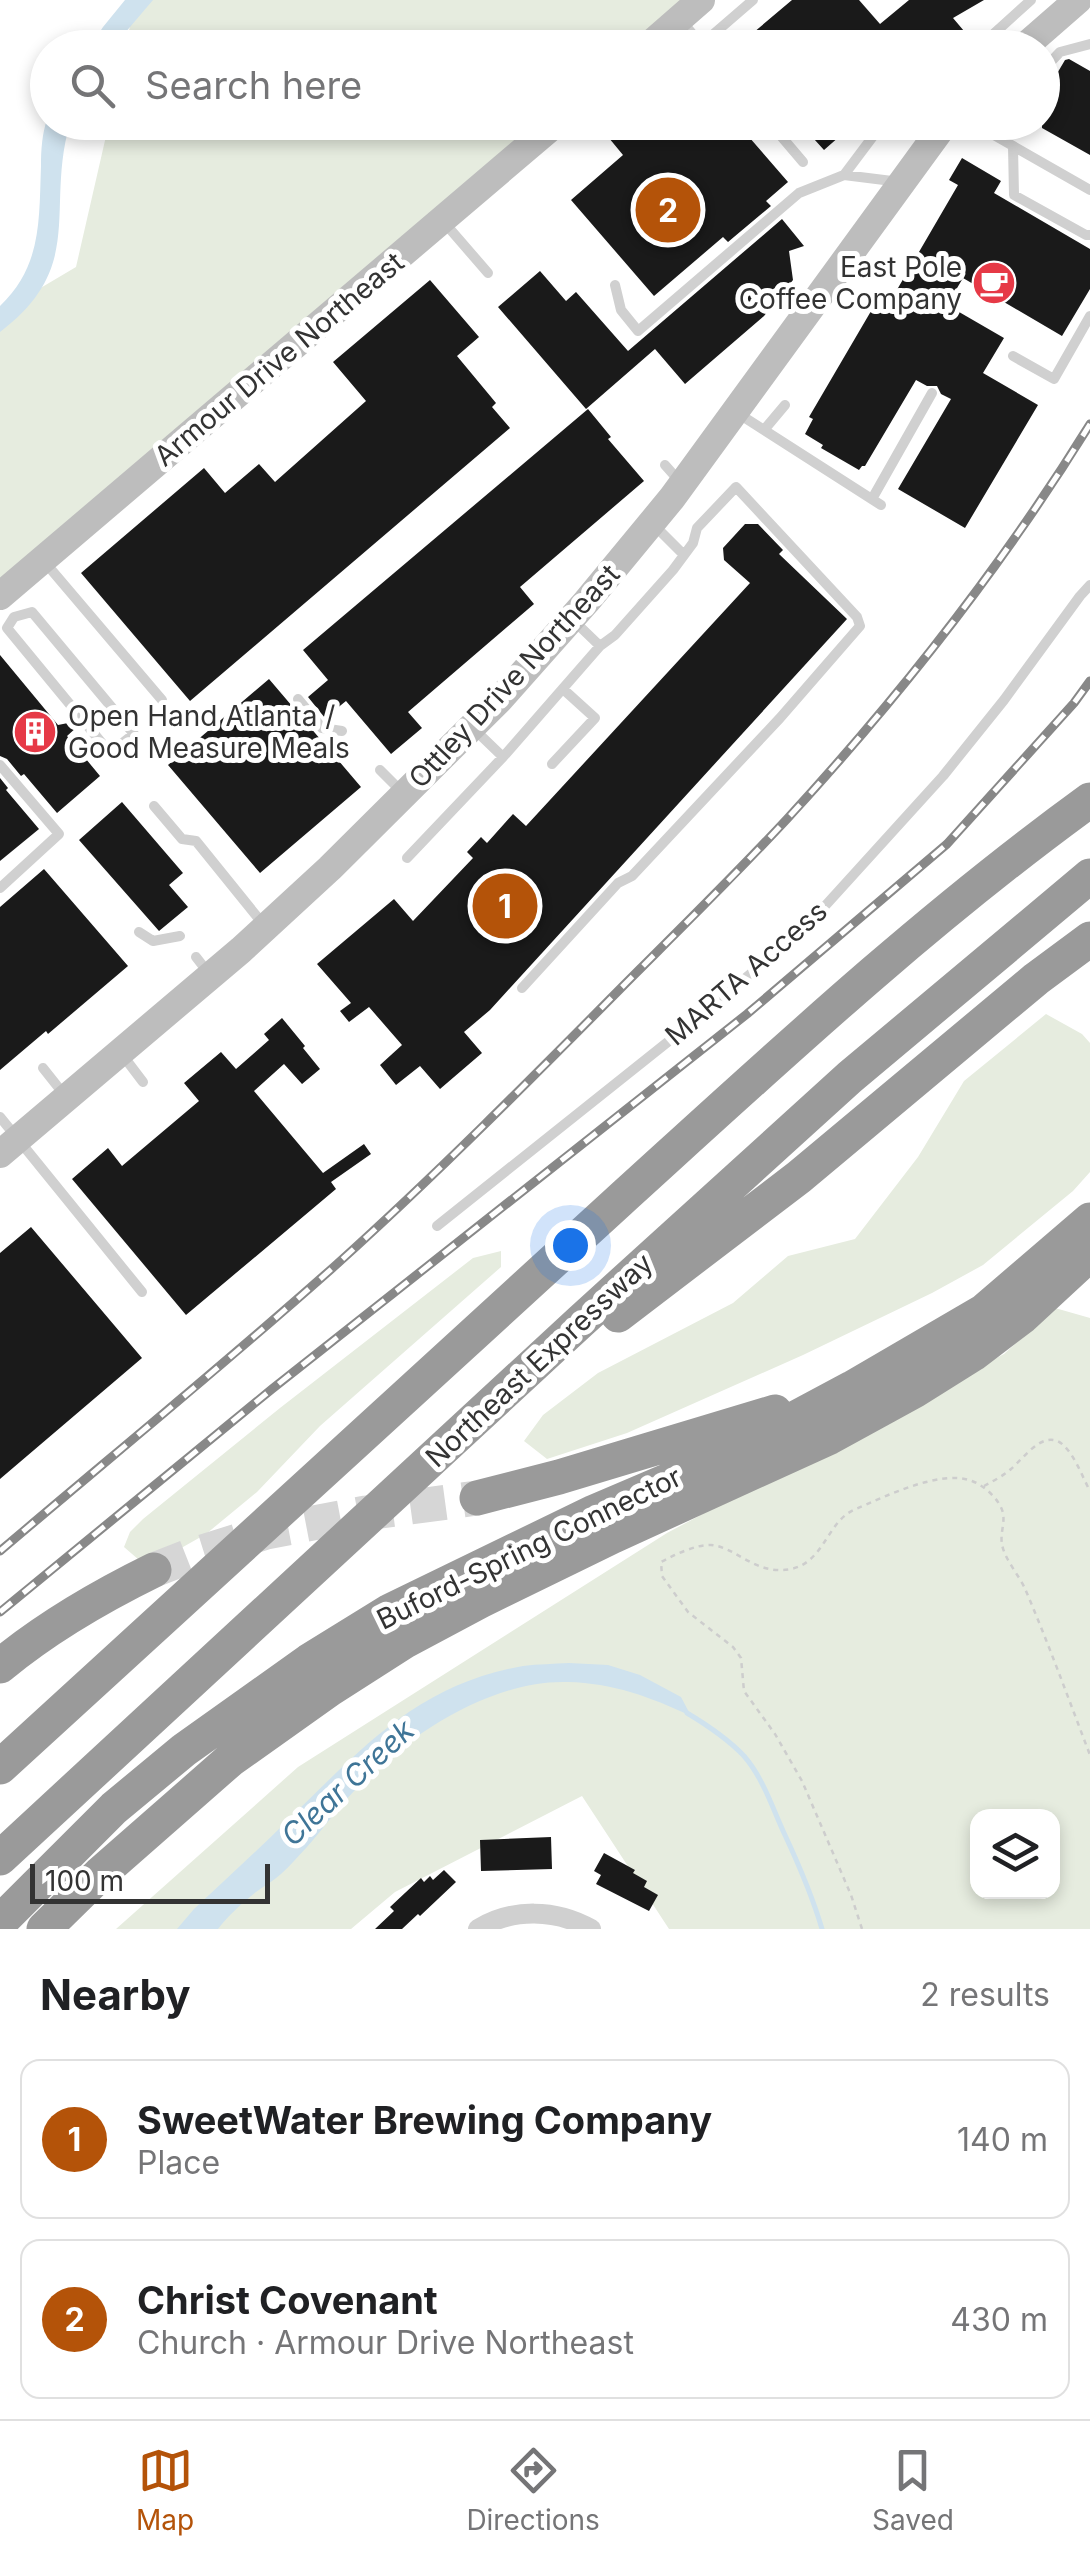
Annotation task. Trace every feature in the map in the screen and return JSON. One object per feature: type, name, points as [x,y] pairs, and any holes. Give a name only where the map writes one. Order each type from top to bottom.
[{"type":"highway","points":[[0,1767],[785,1051],[978,886],[1090,800]]},
{"type":"highway","name":"Northeast Expressway","points":[[0,1858],[850,1078],[1090,876]]},
{"type":"highway","points":[[442,1449],[799,1177],[1036,979],[1090,939]]},
{"type":"highway","name":"Buford-Spring Connector","points":[[0,1922],[114,1808],[200,1738],[326,1651],[406,1603],[594,1512],[723,1457],[852,1388],[984,1311],[1090,1220]]},
{"type":"highway","name":"Buford-Spring Connector","points":[[44,1929],[100,1874],[230,1760],[345,1679],[480,1601],[830,1436],[914,1390],[1023,1316],[1090,1254]]},
{"type":"highway","points":[[476,1498],[559,1477],[852,1388]]},
{"type":"highway","points":[[0,1666],[81,1609],[154,1570]]},
{"type":"street","points":[[667,30],[702,0]]},
{"type":"street","points":[[1053,30],[1078,0]]},
{"type":"street","name":"Armour Drive Northeast","points":[[7,606],[42,560],[308,346],[419,252],[442,220],[516,166],[540,140]]},
{"type":"street","name":"Ottley Drive Northeast","points":[[9,1146],[120,1052],[203,966],[257,941],[472,728],[652,523],[674,475],[737,412],[932,140]]},
{"type":"street","points":[[478,1929],[517,1914],[548,1914],[591,1929]]},
{"type":"lane","points":[[720,30],[753,0]]},
{"type":"lane","points":[[998,30],[1031,0]]},
{"type":"lane","points":[[680,19],[689,30]]},
{"type":"lane","points":[[1060,43],[1090,44]]},
{"type":"lane","points":[[784,140],[803,162]]},
{"type":"lane","points":[[844,175],[870,140]]},
{"type":"lane","points":[[1001,140],[1090,190]]},
{"type":"lane","points":[[1013,147],[1014,195],[1090,234]]},
{"type":"lane","points":[[615,286],[620,310],[638,331],[799,193],[844,175],[901,182]]},
{"type":"lane","points":[[442,220],[488,274]]},
{"type":"lane","points":[[1013,356],[1054,378],[1090,316]]},
{"type":"lane","points":[[737,412],[876,502],[932,393]]},
{"type":"lane","points":[[764,430],[785,405]]},
{"type":"lane","points":[[406,858],[503,757],[600,646],[615,635],[684,555],[697,528],[736,486],[858,616],[860,626],[767,732],[632,876],[618,883],[522,988]]},
{"type":"lane","points":[[652,523],[684,555]]},
{"type":"lane","points":[[42,560],[162,700]]},
{"type":"lane","name":"MARTA Access","points":[[437,1226],[700,1017],[805,928],[943,776],[1090,585]]},
{"type":"lane","points":[[0,604],[32,612],[134,734],[110,753],[7,628],[7,606]]},
{"type":"lane","points":[[572,618],[600,646]]},
{"type":"lane","points":[[552,764],[595,718],[564,689]]},
{"type":"lane","points":[[298,698],[322,728],[342,732]]},
{"type":"lane","points":[[472,728],[503,757]]},
{"type":"lane","points":[[0,765],[59,834],[0,888]]},
{"type":"lane","points":[[380,770],[405,794]]},
{"type":"lane","points":[[154,806],[182,839],[196,840],[257,941]]},
{"type":"lane","points":[[139,932],[154,940],[180,936]]},
{"type":"lane","points":[[120,1052],[143,1082]]},
{"type":"lane","points":[[43,1068],[67,1098]]},
{"type":"lane","points":[[0,1117],[9,1146],[142,1292]]},
{"type":"path","points":[[983,1487],[1009,1470],[1036,1444],[1050,1439],[1068,1450],[1090,1491]]},
{"type":"path","points":[[862,1929],[802,1781],[744,1691],[741,1658],[733,1647],[688,1612],[662,1576],[661,1562],[707,1545],[750,1564],[790,1569],[807,1562],[846,1512],[952,1476],[974,1482],[990,1492],[1004,1512],[1002,1545],[1024,1586],[1090,1756]]},
{"type":"shaded area","points":[[136,0],[694,0],[658,30],[129,30]]},
{"type":"shaded area","points":[[105,140],[528,140],[0,584],[0,312],[76,267]]},
{"type":"shaded area","points":[[1046,1014],[1082,1034],[1090,1043],[1090,1172],[1073,1191],[983,1265],[803,1355],[627,1433],[547,1459],[524,1441],[543,1415],[598,1373],[733,1303],[788,1256],[855,1239],[918,1157],[964,1081]]},
{"type":"shaded area","points":[[501,1251],[501,1267],[320,1426],[257,1492],[206,1534],[160,1560],[139,1560],[124,1547],[130,1532],[143,1519],[280,1408],[473,1258]]},
{"type":"shaded area","points":[[1055,1308],[1090,1318],[1090,1929],[669,1929],[582,1796],[395,1892],[351,1929],[116,1929],[298,1767],[667,1533],[1004,1354]]},
{"type":"water","points":[[125,0],[153,0],[127,30],[101,30]]},
{"type":"water","points":[[43,140],[66,140],[54,260],[44,284],[27,308],[0,332],[0,306],[24,275],[36,241]]},
{"type":"water","name":"Clear Creek","points":[[608,1665],[640,1675],[681,1697],[691,1716],[631,1692],[584,1683],[539,1684],[481,1701],[425,1731],[376,1769],[288,1868],[246,1900],[218,1929],[177,1929],[341,1768],[422,1704],[486,1675],[523,1666]]},
{"type":"building","points":[[792,0],[859,0],[880,24],[909,0],[984,0],[953,18],[963,30],[756,30]]},
{"type":"building","points":[[1065,60],[1090,71],[1090,155],[1060,138],[1060,68]]},
{"type":"building","points":[[611,140],[752,140],[788,182],[766,201],[771,206],[728,242],[723,237],[654,296],[571,200],[623,155]]},
{"type":"building","points":[[815,140],[835,140],[824,150]]},
{"type":"building","points":[[962,158],[1001,181],[994,193],[1090,249],[1090,289],[1062,336],[963,278],[947,305],[1004,338],[983,373],[1038,405],[965,528],[898,489],[951,399],[941,394],[937,386],[916,380],[859,470],[805,434],[813,419],[809,417],[874,306],[884,312],[958,185],[949,180]]},
{"type":"building","points":[[782,219],[804,246],[789,251],[793,280],[764,316],[685,384],[655,349],[586,409],[498,307],[540,271],[566,301],[576,292],[628,351]]},
{"type":"building","points":[[430,280],[479,337],[457,356],[496,403],[492,407],[510,428],[190,701],[81,573],[204,468],[225,493],[259,464],[275,482],[366,401],[333,362]]},
{"type":"building","points":[[588,409],[644,481],[520,587],[534,604],[408,712],[422,728],[391,754],[346,701],[325,718],[308,697],[328,680],[303,650]]},
{"type":"building","points":[[745,524],[758,524],[783,550],[779,554],[847,619],[490,1010],[464,1032],[482,1053],[440,1089],[420,1066],[396,1085],[380,1065],[402,1045],[369,1007],[349,1022],[340,1011],[351,1003],[317,964],[394,899],[413,921],[473,858],[467,852],[481,837],[487,843],[513,814],[526,826],[750,583],[724,560],[723,548]]},
{"type":"building","name":"Open Hand Atlanta / Good Measure Meals","points":[[0,655],[58,725],[73,722],[77,727],[67,736],[100,776],[57,813],[24,774],[21,776],[0,756]]},
{"type":"building","points":[[269,679],[361,787],[260,873],[168,765]]},
{"type":"building","points":[[0,778],[39,829],[0,861]]},
{"type":"building","points":[[122,802],[183,873],[169,885],[188,907],[159,931],[79,840]]},
{"type":"building","points":[[44,869],[128,966],[0,1070],[0,907]]},
{"type":"building","points":[[282,1018],[320,1069],[302,1084],[284,1064],[254,1091],[323,1173],[364,1144],[371,1154],[331,1182],[336,1189],[186,1315],[72,1179],[108,1148],[122,1166],[199,1101],[184,1083],[221,1052],[236,1069],[269,1040],[264,1034]]},
{"type":"building","points":[[31,1227],[142,1358],[0,1479],[0,1253]]},
{"type":"building","points":[[551,1837],[552,1869],[481,1871],[480,1840]]},
{"type":"building","points":[[604,1853],[635,1870],[633,1873],[647,1881],[644,1887],[658,1895],[649,1911],[596,1884],[601,1875],[594,1871]]},
{"type":"building","points":[[444,1870],[456,1882],[420,1916],[402,1929],[375,1929],[394,1911],[390,1907],[421,1878],[424,1882],[430,1876],[433,1880]]},
{"type":"waterway","points":[[687,1713],[731,1744],[757,1774],[800,1868],[822,1929]]},
{"type":"tunnel","points":[[154,1570],[266,1532],[477,1498]]},
{"type":"railway","points":[[0,1551],[254,1337],[374,1230],[748,861],[869,726],[948,629],[1022,528],[1090,424]]},
{"type":"railway","points":[[0,1612],[272,1389],[747,1014],[947,844],[1090,681]]},
{"type":"place","name":"Christ Covenant","points":[[668,210]]},
{"type":"place","name":"East Pole Coffee Company","points":[[994,283]]},
{"type":"place","name":"Open Hand Atlanta / Good Measure Meals","points":[[35,732]]},
{"type":"place","name":"SweetWater Brewing Company","points":[[505,906]]}]
